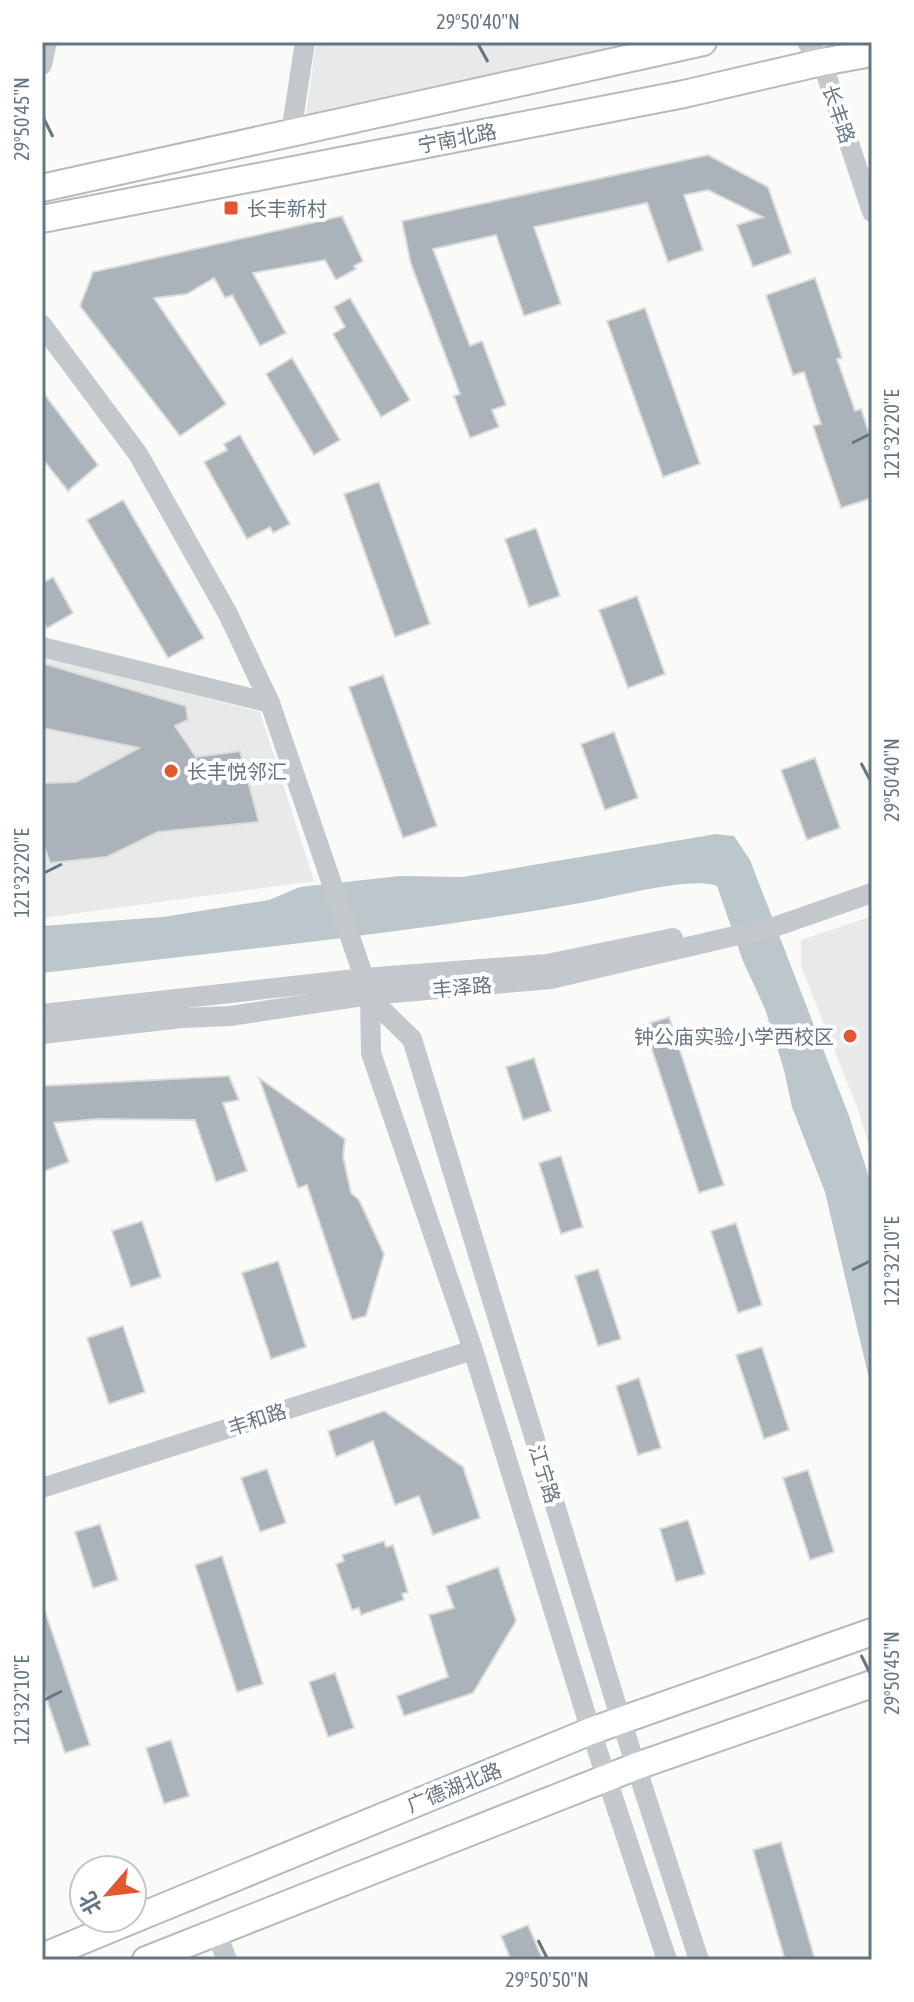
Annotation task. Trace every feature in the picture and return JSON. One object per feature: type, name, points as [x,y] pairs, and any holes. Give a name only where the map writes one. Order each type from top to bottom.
[{"type":"main road","name":"宁南北路","points":[[42,188],[703,42]]},
{"type":"main road","name":"宁南北路","points":[[42,219],[684,94],[814,52],[872,53]]},
{"type":"main road","name":"广德湖北路","points":[[42,1957],[591,1731],[872,1632]]},
{"type":"main road","points":[[146,1960],[637,1766],[872,1684]]},
{"type":"street","points":[[42,65],[47,42]]},
{"type":"street","points":[[291,133],[305,42]]},
{"type":"street","name":"长丰路","points":[[814,52],[872,212]]},
{"type":"street","points":[[42,325],[138,454],[228,614],[270,703],[369,991]]},
{"type":"street","points":[[42,647],[270,703]]},
{"type":"street","name":"丰泽路","points":[[42,1014],[551,979],[693,948],[774,920],[872,879]]},
{"type":"street","name":"丰泽路","points":[[42,1034],[182,1018],[230,1016],[547,964],[719,928],[774,920],[872,893]]},
{"type":"street","name":"江宁路","points":[[369,991],[371,1053],[473,1350],[591,1731],[667,1960]]},
{"type":"street","name":"江宁路","points":[[369,991],[412,1039],[621,1720],[699,1960]]},
{"type":"street","name":"丰和路","points":[[42,1488],[473,1350]]},
{"type":"street","points":[[216,1932],[227,1960]]},
{"type":"shaded area","points":[[316,42],[642,42],[305,122]]},
{"type":"shaded area","points":[[42,656],[260,712],[314,881],[42,918]]},
{"type":"shaded area","points":[[716,834],[734,836],[750,860],[849,1116],[872,1186],[872,1391],[825,1192],[792,1107],[765,1009],[743,961],[717,886],[673,885],[451,924],[42,973],[42,926],[163,917],[269,900],[300,887],[400,876],[463,877]]},
{"type":"shaded area","name":"钟公庙实验小学西校区","points":[[872,916],[872,1156],[857,1107],[801,966],[801,940]]},
{"type":"building","points":[[708,155],[768,187],[791,253],[753,267],[737,225],[763,217],[708,190],[684,195],[703,250],[668,262],[647,203],[534,227],[561,304],[524,316],[496,235],[433,249],[470,346],[482,341],[506,405],[492,410],[499,427],[470,438],[454,396],[460,394],[411,264],[402,221]]},
{"type":"building","points":[[342,216],[363,261],[354,266],[356,269],[336,280],[325,260],[253,273],[286,333],[260,346],[232,295],[225,298],[214,278],[187,294],[154,298],[226,404],[180,436],[80,306],[93,272]]},
{"type":"building","points":[[815,278],[842,358],[837,359],[855,411],[861,409],[872,442],[872,498],[841,508],[813,426],[821,424],[804,372],[793,375],[766,295]]},
{"type":"building","points":[[350,298],[410,400],[381,417],[333,334],[345,327],[334,307]]},
{"type":"building","points":[[645,308],[700,464],[663,477],[607,321]]},
{"type":"building","points":[[292,358],[340,440],[314,455],[266,374]]},
{"type":"building","points":[[42,391],[98,465],[68,491],[42,458]]},
{"type":"building","points":[[240,435],[290,524],[273,533],[270,527],[247,539],[204,462],[227,450],[224,444]]},
{"type":"building","points":[[379,482],[430,624],[395,637],[344,494]]},
{"type":"building","points":[[123,500],[204,638],[168,658],[87,520]]},
{"type":"building","points":[[536,528],[560,596],[529,607],[505,539]]},
{"type":"building","points":[[53,577],[73,613],[47,628],[42,618],[42,583]]},
{"type":"building","points":[[637,596],[665,674],[628,688],[599,610]]},
{"type":"building","name":"长丰悦邻汇","points":[[42,663],[186,706],[188,720],[175,726],[196,757],[240,751],[259,822],[158,832],[107,857],[50,863],[42,840],[42,783],[76,782],[139,748],[42,728]]},
{"type":"building","points":[[383,675],[437,826],[403,838],[349,687]]},
{"type":"building","points":[[614,732],[638,798],[605,810],[581,744]]},
{"type":"building","points":[[815,758],[840,828],[807,840],[781,770]]},
{"type":"building","points":[[669,1017],[724,1185],[699,1193],[644,1025]]},
{"type":"building","points":[[534,1058],[551,1111],[523,1120],[506,1067]]},
{"type":"building","points":[[229,1076],[239,1100],[223,1103],[247,1171],[216,1182],[195,1120],[98,1119],[54,1123],[69,1162],[42,1172],[42,1086]]},
{"type":"building","points":[[259,1078],[345,1139],[343,1156],[351,1193],[359,1200],[384,1254],[366,1316],[352,1320],[307,1185],[298,1188]]},
{"type":"building","points":[[561,1156],[583,1227],[561,1234],[539,1163]]},
{"type":"building","points":[[142,1221],[161,1277],[131,1287],[112,1231]]},
{"type":"building","points":[[736,1223],[762,1305],[738,1313],[711,1231]]},
{"type":"building","points":[[278,1261],[306,1347],[271,1359],[242,1273]]},
{"type":"building","points":[[598,1269],[621,1339],[598,1346],[575,1276]]},
{"type":"building","points":[[123,1326],[145,1392],[109,1404],[87,1338]]},
{"type":"building","points":[[762,1347],[789,1430],[764,1439],[736,1355]]},
{"type":"building","points":[[639,1378],[661,1448],[638,1455],[616,1386]]},
{"type":"building","points":[[384,1411],[463,1467],[480,1518],[433,1535],[419,1496],[395,1505],[373,1441],[336,1457],[328,1431]]},
{"type":"building","points":[[267,1469],[286,1523],[260,1532],[241,1478]]},
{"type":"building","points":[[808,1470],[834,1552],[810,1560],[783,1478]]},
{"type":"building","points":[[688,1520],[705,1574],[676,1582],[660,1529]]},
{"type":"building","points":[[100,1524],[118,1580],[93,1588],[75,1532]]},
{"type":"building","points":[[384,1541],[386,1547],[393,1545],[408,1592],[402,1594],[404,1600],[361,1615],[359,1608],[352,1610],[336,1564],[344,1561],[342,1555]]},
{"type":"building","points":[[222,1556],[263,1684],[237,1692],[195,1565]]},
{"type":"building","points":[[498,1567],[516,1621],[473,1693],[404,1716],[397,1696],[448,1677],[429,1615],[454,1608],[446,1586]]},
{"type":"building","points":[[42,1611],[45,1611],[90,1745],[65,1753],[42,1685]]},
{"type":"building","points":[[335,1673],[354,1728],[328,1737],[309,1682]]},
{"type":"building","points":[[171,1740],[189,1796],[164,1804],[146,1748]]},
{"type":"building","points":[[781,1842],[815,1960],[785,1960],[753,1850]]},
{"type":"building","points":[[528,1925],[543,1960],[511,1960],[501,1936]]},
{"type":"place","name":"长丰新村","points":[[231,208]]},
{"type":"place","name":"长丰悦邻汇","points":[[171,771]]},
{"type":"place","name":"钟公庙实验小学西校区","points":[[850,1036]]}]
